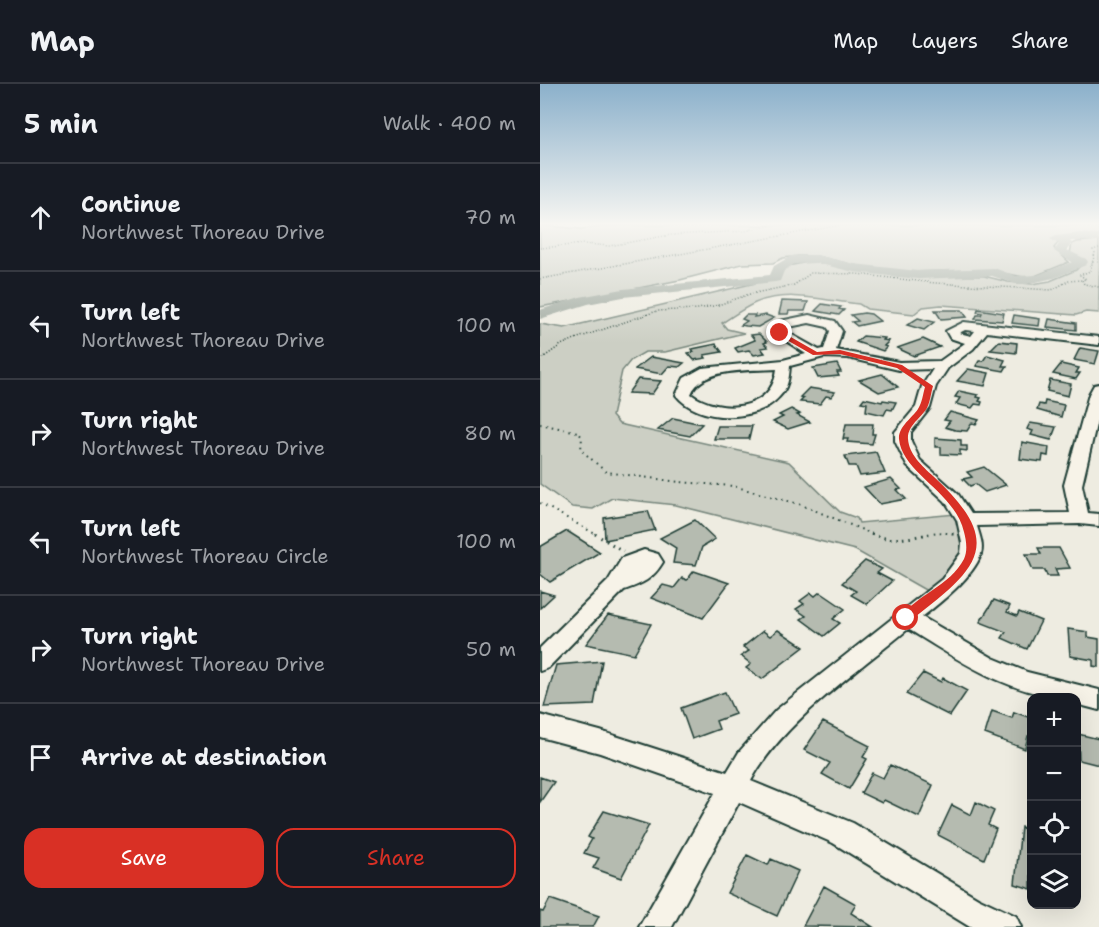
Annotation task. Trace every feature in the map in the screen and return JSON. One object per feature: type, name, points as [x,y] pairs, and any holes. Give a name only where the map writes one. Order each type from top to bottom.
[{"type":"street","points":[[655,927],[748,760],[785,717],[949,584],[969,559],[972,543],[962,527],[952,498],[913,462],[903,441],[903,432],[923,408],[929,386],[943,365],[978,334],[1099,341]]},
{"type":"street","points":[[784,364],[784,374],[772,398],[754,407],[722,411],[704,409],[691,404],[683,395],[689,381],[707,371],[784,364],[822,353],[848,354],[899,366],[943,365]]},
{"type":"street","points":[[899,366],[929,386]]},
{"type":"street","points":[[1080,518],[1073,485],[1099,388]]},
{"type":"street","points":[[962,527],[1080,518],[1099,520]]},
{"type":"street","points":[[540,662],[617,584],[623,568],[634,558]]},
{"type":"street","points":[[906,618],[985,663],[1023,680],[1099,700]]},
{"type":"street","points":[[540,726],[600,742],[734,787],[843,833],[967,909],[1005,927]]},
{"type":"path","points":[[540,279],[622,264]]},
{"type":"path","points":[[540,360],[561,345],[575,339],[657,311],[718,305],[750,294],[794,285],[812,273],[828,272],[935,283],[1052,290],[1068,281],[1086,279],[1080,275],[1090,271],[1092,264]]},
{"type":"path","points":[[1082,280],[1089,286],[1099,287]]},
{"type":"path","points":[[540,424],[578,432],[582,436],[581,450],[606,472],[679,482],[733,486],[800,504],[879,537],[902,539],[962,527]]},
{"type":"path","points":[[540,503],[589,528],[603,541],[634,558]]},
{"type":"shaded area","points":[[540,264],[741,264],[680,280],[540,307]]},
{"type":"shaded area","points":[[796,264],[833,264],[892,274],[984,276],[1008,282],[1032,284],[1050,281],[1076,270],[1081,265],[1099,264],[1099,313],[1086,312],[1076,315],[941,305],[923,307],[914,314],[867,309],[859,304],[820,299],[780,297],[755,303],[722,323],[727,329],[744,333],[665,352],[645,352],[631,360],[622,371],[612,416],[619,424],[789,462],[840,512],[857,518],[859,523],[956,514],[962,540],[958,559],[946,574],[927,591],[855,550],[676,505],[612,498],[593,509],[572,507],[540,484],[540,324],[564,328],[764,281],[783,267]]},
{"type":"shaded area","points":[[852,264],[1063,264],[1030,278],[985,270],[905,272]]},
{"type":"building","points":[[782,301],[808,302],[805,311],[789,311],[788,314],[779,314]]},
{"type":"building","points":[[822,304],[841,307],[839,309],[844,310],[839,315],[815,311]]},
{"type":"building","points":[[978,309],[1004,313],[1002,321],[975,319],[982,313],[977,312]]},
{"type":"building","points":[[935,310],[962,310],[967,317],[941,319]]},
{"type":"building","points":[[871,314],[880,321],[857,326],[852,322],[858,321],[851,315]]},
{"type":"building","points":[[746,315],[755,315],[754,317],[766,315],[774,318],[758,327],[741,325],[747,321],[742,319]]},
{"type":"building","points":[[1014,315],[1040,319],[1039,326],[1012,323]]},
{"type":"building","points":[[918,318],[934,322],[924,330],[907,325]]},
{"type":"building","points":[[1049,319],[1076,323],[1076,330],[1047,327]]},
{"type":"building","points":[[759,334],[767,342],[764,343],[768,347],[761,348],[765,353],[754,355],[749,350],[738,352],[735,348],[755,340],[751,335]]},
{"type":"building","points":[[863,336],[885,338],[883,340],[889,341],[883,351],[856,342]]},
{"type":"building","points":[[923,339],[940,347],[914,356],[897,348]]},
{"type":"building","points":[[999,341],[1017,343],[1016,353],[990,350]]},
{"type":"building","points":[[716,344],[722,352],[704,355],[706,358],[694,360],[688,353],[694,352],[692,349]]},
{"type":"building","points":[[1080,348],[1099,351],[1095,364],[1074,360]]},
{"type":"building","points":[[987,355],[1005,360],[1002,366],[1007,366],[1004,371],[976,366]]},
{"type":"building","points":[[651,357],[684,363],[679,367],[669,366],[662,374],[635,369]]},
{"type":"building","points":[[837,364],[841,372],[837,372],[839,376],[818,378],[813,368]]},
{"type":"building","points":[[1061,364],[1079,368],[1076,373],[1080,373],[1076,379],[1053,374]]},
{"type":"building","points":[[968,369],[989,373],[985,386],[957,381]]},
{"type":"building","points":[[882,374],[898,387],[879,392],[859,380]]},
{"type":"building","points":[[638,379],[661,381],[652,394],[628,393]]},
{"type":"building","points":[[1050,380],[1071,384],[1068,396],[1047,391]]},
{"type":"building","points":[[809,388],[835,392],[831,397],[826,396],[820,404],[800,402],[804,398],[800,397]]},
{"type":"building","points":[[959,391],[978,395],[977,397],[981,398],[979,401],[982,402],[981,405],[975,404],[972,408],[956,404],[960,398],[955,397]]},
{"type":"building","points":[[864,398],[896,402],[892,410],[887,409],[884,415],[866,411],[867,403],[861,402]]},
{"type":"building","points":[[1045,401],[1064,405],[1061,417],[1037,410],[1039,404],[1044,405]]},
{"type":"building","points":[[791,409],[810,422],[788,429],[773,422],[783,417],[779,415]]},
{"type":"building","points":[[950,412],[979,420],[976,424],[972,423],[967,431],[955,430],[945,427],[950,421],[944,420]]},
{"type":"building","points":[[673,418],[702,424],[690,436],[658,430]]},
{"type":"building","points":[[1030,423],[1056,427],[1051,440],[1031,435],[1033,431],[1027,429]]},
{"type":"building","points":[[846,424],[873,424],[872,434],[875,434],[872,444],[847,442],[848,439],[843,439]]},
{"type":"building","points":[[718,426],[752,426],[749,439],[714,439]]},
{"type":"building","points":[[935,438],[961,440],[961,446],[967,446],[967,451],[960,450],[960,455],[941,454],[941,447],[935,447]]},
{"type":"building","points":[[1022,442],[1049,447],[1048,456],[1043,455],[1042,462],[1020,459]]},
{"type":"building","points":[[876,452],[885,473],[860,476],[856,466],[849,466],[845,456]]},
{"type":"building","points":[[984,467],[1006,485],[985,492],[975,484],[970,486],[963,479],[972,477],[967,472]]},
{"type":"building","points":[[891,479],[901,489],[897,490],[906,499],[880,504],[864,487]]},
{"type":"building","points":[[648,511],[655,530],[605,540],[604,518]]},
{"type":"building","points":[[695,520],[715,539],[702,547],[696,565],[673,563],[676,548],[660,538]]},
{"type":"building","points":[[567,531],[600,552],[550,582],[540,574],[540,547]]},
{"type":"building","points":[[1038,548],[1059,548],[1070,568],[1055,569],[1058,576],[1047,576],[1045,570],[1033,570],[1026,554],[1041,554]]},
{"type":"building","points":[[865,561],[882,569],[877,573],[892,581],[867,604],[851,595],[856,591],[842,583]]},
{"type":"building","points":[[694,571],[729,583],[703,618],[651,598],[663,585],[674,588],[682,578],[687,580]]},
{"type":"building","points":[[540,591],[554,595],[540,608]]},
{"type":"building","points":[[820,592],[845,609],[833,619],[840,623],[824,636],[801,619],[806,616],[796,609],[804,604],[800,601],[811,593],[815,596]]},
{"type":"building","points":[[994,600],[1010,606],[1007,612],[1017,616],[1019,612],[1041,621],[1027,649],[1002,638],[1006,632],[980,622]]},
{"type":"building","points":[[608,615],[651,624],[634,654],[586,644]]},
{"type":"building","points":[[1068,629],[1088,632],[1088,637],[1099,639],[1099,667],[1093,666],[1093,660],[1070,656]]},
{"type":"building","points":[[778,630],[804,647],[762,679],[746,668],[751,664],[741,656],[749,651],[743,647],[763,631],[770,636]]},
{"type":"building","points":[[602,661],[594,705],[544,707],[556,665]]},
{"type":"building","points":[[923,673],[941,682],[943,678],[967,691],[950,716],[906,694]]},
{"type":"building","points":[[725,692],[735,714],[716,721],[719,729],[692,739],[681,708]]},
{"type":"building","points":[[992,711],[1012,718],[1014,712],[1027,717],[1025,749],[985,734]]},
{"type":"building","points":[[823,722],[870,746],[863,757],[867,759],[849,789],[822,774],[830,763],[804,750]]},
{"type":"building","points":[[1081,735],[1099,739],[1099,765],[1081,760]]},
{"type":"building","points":[[890,765],[933,785],[919,817],[884,800],[882,803],[861,793],[872,773],[883,778]]},
{"type":"building","points":[[540,777],[554,782],[540,802]]},
{"type":"building","points":[[976,802],[994,811],[988,825],[996,829],[984,859],[938,835],[952,805],[971,815]]},
{"type":"building","points":[[604,811],[649,825],[621,878],[593,868],[599,858],[584,853],[592,839],[588,837]]},
{"type":"building","points":[[1021,827],[1027,829],[1027,888],[1015,884]]},
{"type":"building","points":[[747,855],[768,865],[771,859],[798,871],[777,916],[727,893]]},
{"type":"building","points":[[824,886],[856,904],[851,913],[873,927],[803,926]]},
{"type":"building","points":[[550,899],[599,916],[593,927],[540,927],[540,911],[543,912]]},
{"type":"waterway","points":[[540,315],[585,300],[623,293],[775,278],[778,269],[785,264]]},
{"type":"waterway","points":[[839,264],[918,275],[994,272],[1005,278],[1027,281],[1076,264]]},
{"type":"route","points":[[780,333],[816,354],[840,352],[899,366],[929,386],[923,408],[903,432],[903,441],[913,462],[952,498],[966,520],[972,543],[971,554],[949,584],[906,618]]}]
